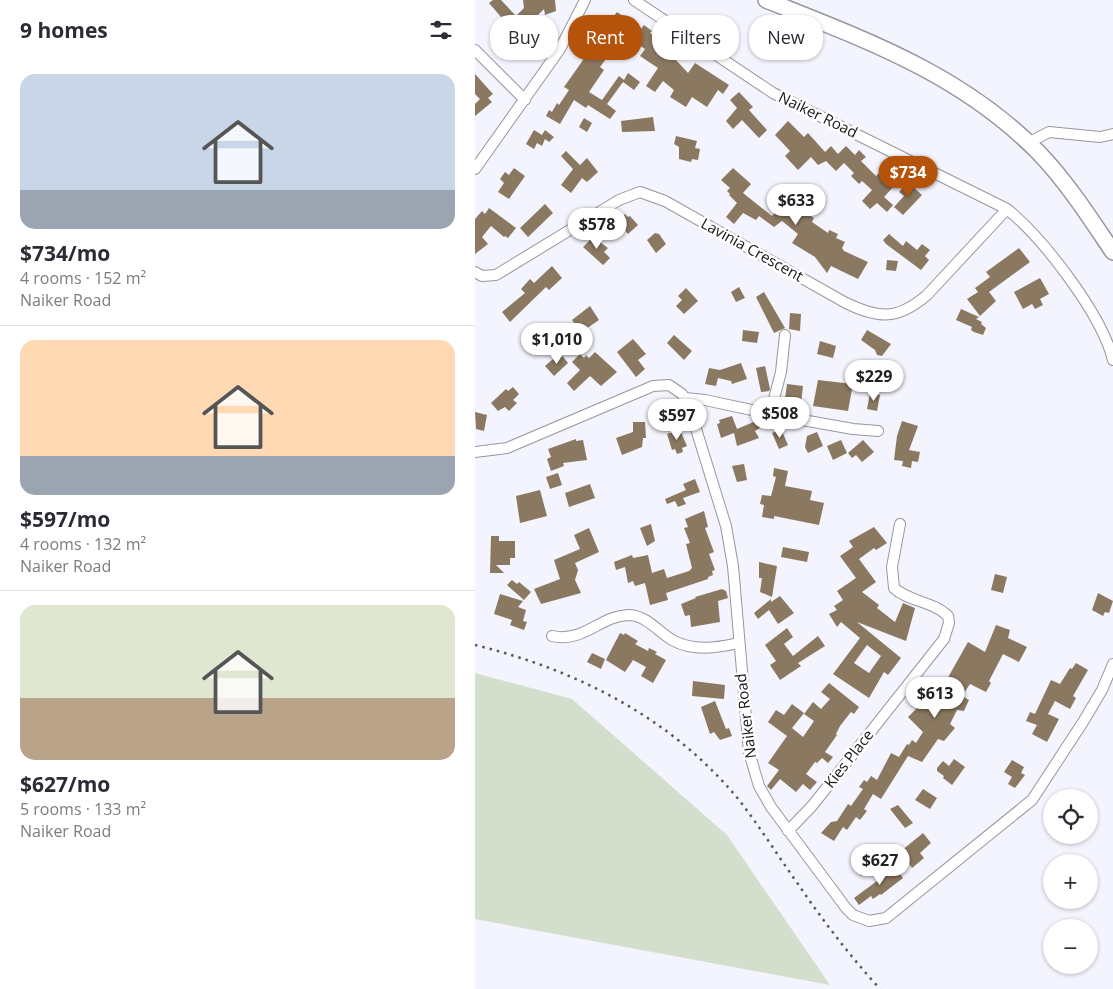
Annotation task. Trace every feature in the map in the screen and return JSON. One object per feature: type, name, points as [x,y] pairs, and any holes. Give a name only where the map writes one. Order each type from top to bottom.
[{"type":"street","points":[[475,170],[560,49],[585,0]]},
{"type":"street","name":"Naiker Road","points":[[634,0],[773,93],[1007,209],[1031,230],[1086,303],[1103,331],[1113,360]]},
{"type":"street","points":[[766,0],[843,31],[929,70],[989,109],[1028,143],[1060,178],[1113,252]]},
{"type":"street","points":[[475,50],[525,100]]},
{"type":"street","points":[[1028,143],[1049,132],[1100,137],[1113,134]]},
{"type":"street","name":"Lavinia Crescent","points":[[475,272],[483,276],[496,275],[619,200],[640,192],[665,201],[853,307],[871,314],[897,314],[906,311],[927,296],[1007,209]]},
{"type":"street","points":[[770,414],[781,372],[785,335]]},
{"type":"street","points":[[475,452],[507,448],[653,386],[669,386],[685,398],[705,400],[853,429],[878,430]]},
{"type":"street","name":"Naiker Road","points":[[685,398],[695,418],[728,533],[733,566],[738,643],[751,763],[759,786],[788,831],[853,915],[869,921],[887,918],[1032,800],[1083,722],[1102,690],[1113,664]]},
{"type":"street","name":"Kies Place","points":[[788,831],[812,806],[944,639],[948,631],[948,616],[943,611],[908,598],[893,588],[892,567],[900,524]]},
{"type":"street","points":[[552,636],[560,638],[576,636],[627,615],[646,621],[669,638],[685,645],[721,647],[738,643]]},
{"type":"green space","points":[[475,673],[572,699],[727,835],[830,985],[475,919]]},
{"type":"building","points":[[493,0],[501,0],[515,15],[499,15],[489,3]]},
{"type":"building","points":[[523,0],[555,0],[556,11],[545,15],[544,9],[538,15],[517,15],[524,8]]},
{"type":"building","points":[[644,25],[652,31],[650,33],[652,34],[652,60],[676,60],[688,73],[695,63],[729,85],[723,94],[718,90],[707,107],[692,97],[686,107],[670,97],[674,90],[663,81],[655,92],[646,86],[658,68],[642,57],[645,49],[642,47],[642,28]]},
{"type":"building","points":[[583,60],[605,60],[600,67],[604,70],[589,92],[602,100],[619,76],[624,80],[628,73],[640,82],[634,90],[623,82],[607,104],[616,111],[610,119],[588,105],[586,108],[574,100],[560,124],[546,116],[549,110],[552,112],[557,103],[559,105],[569,90],[564,87]]},
{"type":"building","points":[[475,74],[493,94],[488,98],[492,102],[475,116],[475,104],[480,99],[475,94]]},
{"type":"building","points":[[739,92],[753,107],[749,110],[767,130],[759,138],[742,120],[733,129],[726,121],[737,108],[730,100]]},
{"type":"building","points":[[653,117],[655,131],[622,132],[621,121]]},
{"type":"building","points":[[584,118],[592,123],[587,132],[579,127]]},
{"type":"building","points":[[788,121],[804,137],[808,133],[825,152],[831,146],[838,154],[846,146],[855,155],[859,150],[866,157],[861,161],[876,176],[882,170],[895,185],[884,197],[893,205],[887,212],[877,203],[870,209],[862,201],[872,190],[862,181],[859,184],[851,176],[854,173],[844,163],[836,171],[826,161],[818,165],[811,157],[798,170],[785,156],[790,151],[775,135]]},
{"type":"building","points":[[534,130],[542,135],[545,130],[554,137],[549,142],[545,139],[542,146],[537,143],[534,149],[526,144]]},
{"type":"building","points":[[676,136],[697,141],[695,148],[700,149],[698,160],[692,159],[691,162],[679,159],[679,147],[674,144]]},
{"type":"building","points":[[566,151],[580,165],[587,158],[598,172],[587,182],[582,178],[571,193],[561,185],[573,169],[561,156]]},
{"type":"building","points":[[514,168],[525,176],[509,199],[498,192],[504,183],[500,179],[505,172],[509,175]]},
{"type":"building","points":[[733,168],[751,184],[743,193],[772,216],[797,188],[811,199],[802,211],[814,218],[812,222],[828,233],[829,230],[838,234],[836,238],[845,242],[842,248],[844,251],[868,262],[858,279],[831,266],[827,273],[815,257],[792,243],[798,234],[782,221],[774,227],[759,216],[756,220],[743,213],[734,224],[726,217],[737,203],[727,191],[730,188],[721,180]]},
{"type":"building","points":[[908,182],[922,195],[903,215],[894,207],[904,196],[899,192]]},
{"type":"building","points":[[545,204],[553,213],[528,237],[520,228]]},
{"type":"building","points":[[489,208],[516,228],[508,238],[491,226],[482,237],[488,244],[475,254],[475,219],[482,211],[485,214]]},
{"type":"building","points":[[625,214],[628,217],[630,216],[638,225],[628,234],[618,222]]},
{"type":"building","points":[[655,233],[659,234],[666,244],[656,253],[647,240]]},
{"type":"building","points":[[889,234],[903,246],[906,241],[917,250],[922,244],[930,250],[925,256],[929,260],[921,270],[886,244],[883,240]]},
{"type":"building","points":[[593,237],[608,248],[604,252],[610,258],[603,265],[583,247]]},
{"type":"building","points":[[1019,248],[1030,262],[989,292],[996,301],[980,316],[967,299],[978,292],[975,288],[990,277],[986,272]]},
{"type":"building","points":[[887,260],[898,261],[896,271],[886,270]]},
{"type":"building","points":[[552,266],[562,278],[549,290],[546,287],[510,322],[502,312],[525,293],[521,289],[530,279],[534,283]]},
{"type":"building","points":[[1040,278],[1049,294],[1040,299],[1043,305],[1035,309],[1032,304],[1023,309],[1014,292]]},
{"type":"building","points":[[739,287],[745,298],[736,302],[731,292]]},
{"type":"building","points":[[686,288],[698,301],[684,314],[676,306],[682,300],[678,296]]},
{"type":"building","points":[[764,292],[785,328],[774,333],[756,297]]},
{"type":"building","points":[[590,306],[599,320],[570,340],[564,332],[575,324],[572,320]]},
{"type":"building","points":[[961,309],[979,317],[976,319],[982,322],[981,324],[986,328],[983,335],[974,332],[971,330],[972,327],[956,320]]},
{"type":"building","points":[[790,313],[801,314],[800,331],[789,329]]},
{"type":"building","points":[[743,330],[759,332],[757,343],[742,341]]},
{"type":"building","points":[[867,330],[891,344],[882,356],[877,355],[875,350],[861,340]]},
{"type":"building","points":[[674,335],[692,351],[684,360],[667,343]]},
{"type":"building","points":[[633,339],[646,354],[638,360],[645,369],[636,377],[617,352]]},
{"type":"building","points":[[820,341],[836,346],[833,358],[817,354]]},
{"type":"building","points":[[595,352],[617,372],[601,386],[590,376],[574,391],[567,383],[580,370],[572,362],[580,354],[584,358],[586,355],[589,358]]},
{"type":"building","points":[[560,353],[568,363],[554,376],[545,366]]},
{"type":"building","points":[[741,363],[747,379],[732,384],[731,381],[718,378],[716,386],[705,384],[709,368],[720,370]]},
{"type":"building","points":[[765,366],[770,389],[769,391],[761,392],[756,368]]},
{"type":"building","points":[[818,380],[853,384],[848,411],[813,406]]},
{"type":"building","points":[[787,384],[803,386],[801,403],[789,402],[790,399],[785,399]]},
{"type":"building","points":[[513,387],[519,394],[513,400],[517,403],[509,411],[505,407],[498,411],[491,403],[506,389],[508,391]]},
{"type":"building","points":[[870,393],[880,395],[877,411],[867,409]]},
{"type":"building","points":[[475,412],[487,415],[484,431],[476,429]]},
{"type":"building","points":[[732,416],[737,429],[756,421],[760,428],[755,431],[759,438],[737,446],[734,433],[721,438],[717,424],[720,423],[719,420]]},
{"type":"building","points":[[902,421],[918,426],[909,450],[920,452],[918,462],[912,461],[911,468],[902,466],[903,461],[894,460],[897,436]]},
{"type":"building","points":[[633,422],[645,422],[646,438],[643,438],[642,447],[622,455],[616,438],[633,432]]},
{"type":"building","points":[[781,429],[788,445],[779,449],[772,433]]},
{"type":"building","points":[[680,430],[687,446],[682,448],[683,452],[677,454],[675,449],[672,450],[667,434]]},
{"type":"building","points":[[817,432],[823,446],[808,453],[805,447],[807,436]]},
{"type":"building","points":[[576,439],[576,441],[583,440],[587,460],[563,463],[564,466],[551,471],[547,459],[551,457],[548,449]]},
{"type":"building","points":[[841,440],[847,453],[833,460],[827,446]]},
{"type":"building","points":[[863,440],[874,452],[862,462],[856,455],[852,458],[848,453]]},
{"type":"building","points":[[744,464],[747,480],[737,482],[732,466]]},
{"type":"building","points":[[774,468],[788,471],[785,486],[812,491],[810,500],[824,503],[819,525],[774,516],[774,519],[762,517],[764,505],[760,504],[762,495],[771,496],[776,477],[773,476]]},
{"type":"building","points":[[558,473],[562,485],[550,489],[546,477]]},
{"type":"building","points":[[695,479],[700,492],[683,498],[686,504],[678,507],[675,501],[667,504],[665,499],[686,490],[683,484]]},
{"type":"building","points":[[590,484],[595,498],[569,507],[565,493]]},
{"type":"building","points":[[540,490],[547,516],[520,523],[516,496]]},
{"type":"building","points":[[704,511],[708,527],[705,528],[714,552],[709,554],[715,570],[712,571],[713,575],[708,577],[708,579],[666,593],[668,600],[650,605],[645,583],[635,586],[633,581],[628,583],[625,567],[616,570],[614,562],[632,555],[633,558],[648,555],[652,573],[664,569],[667,578],[689,571],[692,568],[686,544],[690,543],[684,528],[688,527],[685,519]]},
{"type":"building","points":[[651,524],[655,541],[647,546],[640,528]]},
{"type":"building","points":[[874,527],[887,543],[876,550],[874,548],[859,559],[876,582],[862,592],[879,605],[877,608],[895,622],[903,603],[915,608],[906,641],[857,622],[901,658],[888,675],[884,672],[869,698],[833,674],[860,638],[841,622],[837,627],[829,614],[837,610],[834,606],[843,600],[837,591],[856,578],[840,556],[853,547],[849,541]],"holes":[[[867,645],[881,656],[869,673],[854,663]]]},
{"type":"building","points":[[589,528],[599,552],[575,563],[578,570],[575,580],[581,593],[541,604],[534,589],[560,579],[554,560],[580,549],[574,535]]},
{"type":"building","points":[[491,536],[499,536],[499,541],[515,541],[515,558],[510,558],[510,565],[496,565],[504,573],[490,573]]},
{"type":"building","points":[[783,547],[809,552],[807,562],[781,557]]},
{"type":"building","points":[[759,562],[777,566],[772,597],[760,592],[762,578],[759,578]]},
{"type":"building","points":[[995,574],[1007,577],[1003,593],[991,590]]},
{"type":"building","points":[[512,580],[517,584],[519,582],[531,592],[524,600],[507,585]]},
{"type":"building","points":[[722,589],[726,591],[728,598],[718,601],[720,622],[691,627],[690,615],[685,616],[681,604],[695,597]]},
{"type":"building","points":[[1098,593],[1113,601],[1109,613],[1105,612],[1103,616],[1092,610]]},
{"type":"building","points":[[500,594],[523,601],[518,607],[526,610],[523,621],[527,622],[524,630],[510,625],[512,620],[494,614]]},
{"type":"building","points":[[780,596],[794,613],[778,624],[769,610],[758,619],[754,613],[771,599],[771,602]]},
{"type":"building","points":[[996,625],[1010,630],[1008,638],[1027,647],[1019,662],[1003,654],[989,681],[991,683],[986,692],[970,684],[962,696],[969,700],[964,711],[957,710],[950,724],[955,728],[944,741],[938,739],[922,762],[908,756],[881,799],[873,794],[864,809],[867,811],[860,820],[856,817],[847,830],[843,827],[834,841],[821,833],[831,822],[837,821],[848,804],[851,806],[863,789],[859,787],[864,780],[867,782],[871,776],[877,780],[891,753],[899,757],[907,744],[909,745],[912,740],[916,743],[923,732],[908,717],[922,703],[930,710],[936,694],[948,698],[955,686],[946,681],[968,642],[985,652]]},
{"type":"building","points":[[787,628],[793,637],[784,644],[793,656],[818,636],[825,646],[798,663],[801,666],[780,680],[770,665],[776,661],[765,645]]},
{"type":"building","points":[[620,633],[624,635],[625,633],[638,641],[635,644],[648,651],[649,648],[657,652],[655,654],[666,660],[653,683],[641,676],[646,667],[633,660],[625,672],[606,660]]},
{"type":"building","points":[[592,653],[605,659],[601,669],[587,662]]},
{"type":"building","points":[[1076,663],[1088,670],[1073,696],[1076,698],[1070,709],[1055,701],[1048,714],[1059,719],[1047,742],[1032,734],[1037,725],[1026,721],[1030,712],[1035,714],[1051,680],[1060,684],[1070,668],[1072,669]]},
{"type":"building","points":[[693,681],[725,685],[724,699],[692,696]]},
{"type":"building","points":[[829,683],[859,707],[854,714],[851,712],[840,726],[837,735],[825,752],[833,757],[828,763],[822,758],[817,763],[815,762],[806,774],[817,782],[810,790],[803,784],[796,792],[780,779],[771,790],[767,786],[779,770],[768,763],[787,736],[768,722],[776,710],[784,715],[792,704],[804,713],[792,728],[803,737],[814,721],[804,714],[813,702],[821,709],[830,699],[821,692]]},
{"type":"building","points":[[715,701],[726,729],[729,728],[732,736],[720,740],[714,732],[710,734],[701,707]]},
{"type":"building","points":[[954,759],[965,767],[952,785],[943,778],[944,776],[937,771],[937,768],[943,761],[949,766]]},
{"type":"building","points":[[1012,760],[1024,767],[1021,773],[1025,775],[1015,788],[1008,784],[1012,777],[1004,772]]},
{"type":"building","points":[[923,789],[937,798],[930,809],[915,800]]},
{"type":"building","points":[[898,805],[913,823],[905,828],[890,809]]},
{"type":"building","points":[[923,833],[931,843],[920,853],[924,858],[912,868],[901,851]]},
{"type":"building","points":[[883,846],[891,860],[861,876],[853,863]]},
{"type":"building","points":[[896,867],[903,878],[881,895],[873,899],[871,896],[859,905],[854,898]]},
{"type":"railway","points":[[475,645],[513,655],[586,683],[620,701],[684,745],[713,771],[739,800],[827,925],[880,989]]}]
